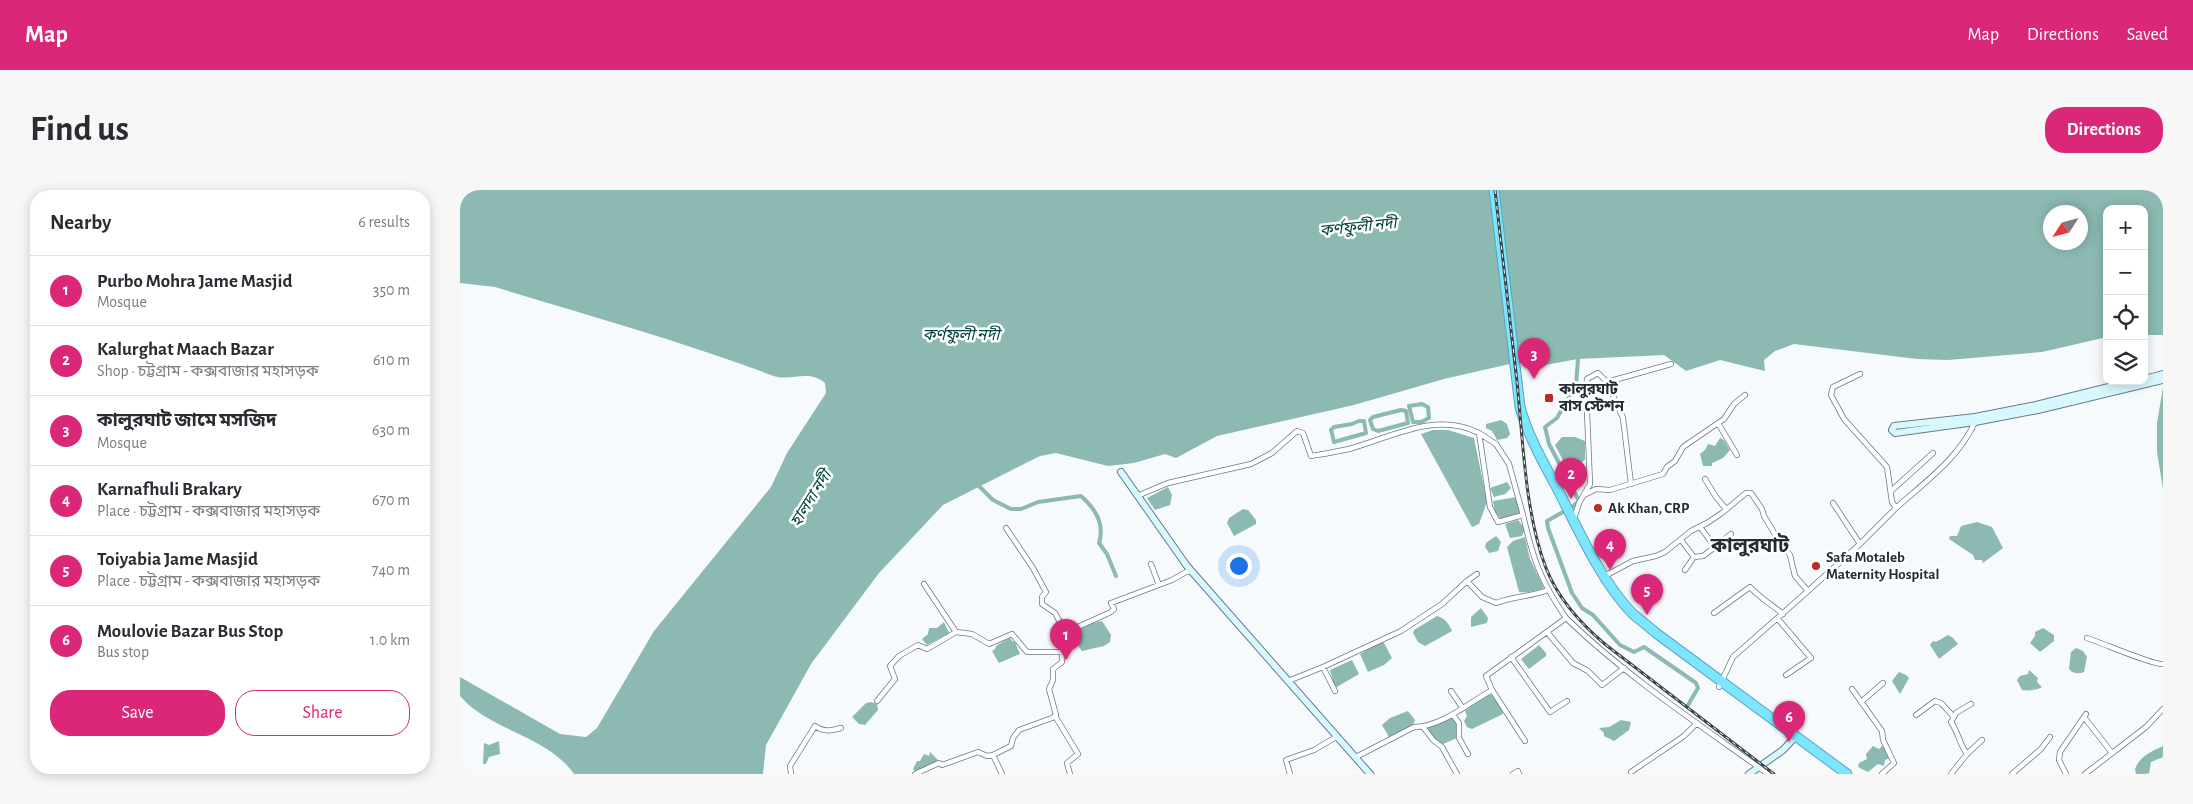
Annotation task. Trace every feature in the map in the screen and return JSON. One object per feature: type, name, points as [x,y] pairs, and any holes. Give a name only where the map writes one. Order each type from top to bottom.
[{"type":"highway","points":[[1494,190],[1520,407],[1525,426],[1603,577],[1632,613],[1720,685],[1840,774]]},
{"type":"highway","points":[[1793,739],[1847,774]]},
{"type":"main road","points":[[2117,385],[2036,405],[1975,417],[1894,426],[1892,430],[1895,433],[1975,422],[2038,410],[2163,374]]},
{"type":"main road","points":[[2149,379],[2163,380]]},
{"type":"main road","points":[[1121,472],[1192,571],[1370,774]]},
{"type":"main road","points":[[1749,774],[1793,739]]},
{"type":"street","points":[[1607,382],[1671,364]]},
{"type":"street","points":[[1570,516],[1590,484],[1587,412],[1584,396],[1586,379],[1598,373],[1607,382],[1623,418],[1631,484]]},
{"type":"street","points":[[1860,374],[1833,388],[1831,395],[1844,419],[1886,467],[1892,502],[1896,508]]},
{"type":"street","points":[[1584,495],[1596,489],[1610,490],[1663,474],[1667,467],[1675,461],[1683,447],[1718,424],[1727,416],[1734,404],[1745,395]]},
{"type":"street","points":[[1720,685],[1733,656],[1778,619],[1949,460],[1967,439],[1975,422]]},
{"type":"street","points":[[1138,496],[1168,483],[1251,464],[1272,453],[1296,431],[1303,433],[1311,456],[1346,450],[1434,423],[1454,425],[1479,433],[1496,444],[1509,464],[1532,554],[1548,590],[1566,618],[1586,638],[1624,668],[1768,774]]},
{"type":"street","points":[[1718,424],[1737,455]]},
{"type":"street","points":[[1479,433],[1490,507],[1498,522],[1523,515]]},
{"type":"street","points":[[1891,491],[1932,453]]},
{"type":"street","points":[[1705,479],[1726,509]]},
{"type":"street","points":[[1603,577],[1638,559],[1666,552],[1691,531],[1726,509],[1746,492],[1751,493],[1762,509],[1764,516],[1779,541],[1790,555],[1795,576],[1808,591]]},
{"type":"street","points":[[1834,503],[1860,544]]},
{"type":"street","points":[[1700,527],[1715,547]]},
{"type":"street","points":[[1006,528],[1044,587],[1046,592],[1042,596],[1042,604],[1060,619],[1063,629],[1062,662],[1052,671],[1053,680],[1049,689],[1056,712],[1055,716],[1078,754],[1067,763],[1070,774]]},
{"type":"street","points":[[1685,570],[1694,557],[1703,556],[1731,534]]},
{"type":"street","points":[[1681,540],[1694,557]]},
{"type":"street","points":[[1151,564],[1159,585]]},
{"type":"street","points":[[1063,639],[1072,630],[1111,612],[1114,609],[1110,603],[1192,571]]},
{"type":"street","points":[[1288,681],[1401,631],[1442,604],[1477,574]]},
{"type":"street","points":[[1467,581],[1482,597],[1496,603],[1512,597],[1538,594],[1548,590]]},
{"type":"street","points":[[924,584],[956,632]]},
{"type":"street","points":[[1714,613],[1750,587],[1757,596],[1768,601],[1783,614]]},
{"type":"street","points":[[1525,741],[1492,690],[1486,676],[1566,618]]},
{"type":"street","points":[[1778,619],[1811,658],[1786,675]]},
{"type":"street","points":[[877,701],[896,679],[890,666],[899,656],[918,645],[926,649],[956,632],[972,634],[990,644],[1012,634],[1029,653],[1063,652]]},
{"type":"street","points":[[1547,632],[1569,660],[1588,671],[1602,684],[1624,668]]},
{"type":"street","points":[[2087,638],[2157,665],[2163,664]]},
{"type":"street","points":[[1511,657],[1550,712],[1567,701]]},
{"type":"street","points":[[1323,667],[1335,691]]},
{"type":"street","points":[[1861,702],[1884,683]]},
{"type":"street","points":[[1356,757],[1414,727],[1423,727],[1453,715],[1462,707],[1492,690]]},
{"type":"street","points":[[1852,690],[1882,731],[1883,740],[1894,763],[1882,774]]},
{"type":"street","points":[[1451,691],[1462,707]]},
{"type":"street","points":[[1916,714],[1935,701],[1941,703],[1953,716]]},
{"type":"street","points":[[1967,754],[1951,722],[1953,716],[1972,704]]},
{"type":"street","points":[[2085,774],[2146,727],[2163,710]]},
{"type":"street","points":[[1453,715],[1459,723],[1459,738],[1468,754]]},
{"type":"street","points":[[2066,774],[2058,760],[2060,752],[2085,715],[2112,753]]},
{"type":"street","points":[[915,774],[939,763],[942,765],[978,752],[987,756],[993,755],[1011,746],[1013,738],[1019,730],[1055,716]]},
{"type":"street","points":[[1631,772],[1684,736],[1697,723]]},
{"type":"street","points":[[791,774],[790,766],[815,726],[831,731],[841,728]]},
{"type":"street","points":[[1423,727],[1433,740],[1442,747],[1457,774]]},
{"type":"street","points":[[1290,774],[1286,760],[1316,748],[1336,737]]},
{"type":"street","points":[[2012,774],[2041,749],[2050,737]]},
{"type":"street","points":[[1950,774],[1982,740]]},
{"type":"street","points":[[993,755],[1002,774]]},
{"type":"street","points":[[1512,774],[1518,771],[1520,774]]},
{"type":"water","name":"কর্ণফুলী নদী","points":[[460,190],[2163,190],[2163,335],[2148,335],[2148,205],[2103,205],[2103,338],[2042,352],[1948,360],[1917,359],[1794,344],[1775,351],[1764,360],[1765,371],[1720,360],[1686,371],[1664,355],[1578,359],[1539,366],[1527,363],[1514,363],[1444,379],[1354,405],[1217,436],[1176,458],[1165,454],[1134,463],[1108,466],[1056,453],[1040,456],[943,505],[879,573],[811,664],[766,745],[763,774],[574,774],[563,761],[549,750],[472,708],[460,696],[460,677],[560,734],[586,737],[597,728],[654,631],[771,487],[787,453],[826,393],[825,383],[812,377],[785,378],[771,375],[703,351],[495,287],[460,283]]},
{"type":"water","points":[[2163,387],[2163,489],[2157,452],[2157,423]]},
{"type":"water","points":[[1501,420],[1507,424],[1510,434],[1507,438],[1497,440],[1492,431],[1486,428],[1486,424]]},
{"type":"water","points":[[1433,430],[1448,430],[1474,438],[1487,502],[1479,524],[1472,527],[1421,434]]},
{"type":"water","points":[[1562,437],[1575,437],[1585,441],[1585,460],[1568,470],[1555,445]]},
{"type":"water","points":[[1720,438],[1724,440],[1730,450],[1723,458],[1712,463],[1712,466],[1703,466],[1700,454],[1708,444],[1715,446]]},
{"type":"water","points":[[1507,482],[1511,488],[1505,494],[1494,497],[1490,488]]},
{"type":"water","points":[[1168,487],[1172,495],[1170,505],[1155,510],[1147,498]]},
{"type":"water","points":[[1517,497],[1521,513],[1501,519],[1495,512],[1493,501]]},
{"type":"water","points":[[1243,509],[1248,510],[1256,520],[1256,524],[1234,536],[1227,523],[1229,518]]},
{"type":"water","points":[[1518,520],[1525,529],[1522,536],[1510,538],[1505,524]]},
{"type":"water","points":[[1977,522],[1992,527],[2003,548],[1983,563],[1982,560],[1975,560],[1973,555],[1949,539],[1950,536],[1957,536],[1961,526]]},
{"type":"water","points":[[1496,536],[1501,542],[1498,551],[1489,553],[1485,547],[1486,543]]},
{"type":"water","points":[[1525,537],[1530,559],[1544,588],[1532,592],[1519,592],[1507,547],[1513,541]]},
{"type":"water","points":[[1481,608],[1488,618],[1487,623],[1471,627],[1471,617]]},
{"type":"water","points":[[1437,616],[1450,626],[1452,631],[1425,646],[1418,642],[1413,633],[1414,630]]},
{"type":"water","points":[[1102,621],[1111,635],[1110,642],[1104,646],[1082,651],[1076,643],[1074,635],[1083,627]]},
{"type":"water","points":[[944,622],[949,633],[927,645],[922,639],[928,634],[929,628],[937,628]]},
{"type":"water","points":[[2043,628],[2054,635],[2054,641],[2040,652],[2030,643],[2035,636],[2035,632]]},
{"type":"water","points":[[1948,635],[1958,644],[1939,659],[1930,645],[1933,641],[1936,642]]},
{"type":"water","points":[[1010,638],[1015,642],[1020,654],[999,663],[992,651],[997,645]]},
{"type":"water","points":[[1381,642],[1384,643],[1392,658],[1384,665],[1368,672],[1360,654]]},
{"type":"water","points":[[1539,645],[1546,653],[1546,656],[1529,669],[1521,659]]},
{"type":"water","points":[[2076,648],[2083,651],[2087,657],[2084,672],[2080,673],[2074,673],[2069,669],[2071,652]]},
{"type":"water","points":[[1352,660],[1359,674],[1335,688],[1330,670]]},
{"type":"water","points":[[2029,670],[2038,678],[2037,682],[2042,687],[2022,690],[2017,680],[2020,676],[2028,674]]},
{"type":"water","points":[[1899,672],[1909,678],[1900,694],[1892,681]]},
{"type":"water","points":[[1488,695],[1493,695],[1498,700],[1503,714],[1472,729],[1467,727],[1464,721],[1467,716],[1465,711]]},
{"type":"water","points":[[866,703],[877,704],[878,710],[865,725],[859,724],[852,717]]},
{"type":"water","points":[[1408,711],[1415,720],[1413,725],[1389,737],[1382,725],[1390,718]]},
{"type":"water","points":[[1448,719],[1455,719],[1458,723],[1457,738],[1441,745],[1437,743],[1426,729]]},
{"type":"water","points":[[1621,720],[1631,722],[1629,730],[1614,741],[1604,736],[1604,733],[1599,728],[1609,727]]},
{"type":"water","points":[[499,741],[500,754],[489,757],[486,764],[483,764],[484,743],[489,745]]},
{"type":"water","points":[[1873,746],[1879,749],[1882,746],[1886,748],[1890,758],[1885,760],[1884,766],[1878,764],[1868,772],[1858,767],[1859,763],[1867,759],[1866,754]]},
{"type":"water","points":[[2163,746],[2163,757],[2151,762],[2149,774],[2136,774],[2135,769],[2140,761],[2150,752]]},
{"type":"water","points":[[930,752],[938,760],[929,767],[915,771],[913,769],[917,761],[920,761],[924,754],[929,756]]},
{"type":"waterway","points":[[1571,508],[1579,501],[1549,444],[1545,427],[1557,418],[1576,385],[1578,359]]},
{"type":"waterway","points":[[1422,404],[1428,407],[1429,418],[1421,422],[1413,422],[1409,406],[1422,404]]},
{"type":"waterway","points":[[1401,410],[1406,411],[1408,423],[1378,431],[1373,429],[1370,420],[1373,417],[1401,410]]},
{"type":"waterway","points":[[1359,421],[1364,421],[1366,433],[1334,442],[1331,430],[1334,427],[1359,421]]},
{"type":"waterway","points":[[976,483],[993,500],[1011,509],[1021,509],[1038,502],[1081,496],[1098,517],[1101,529],[1099,543],[1107,554],[1116,576]]},
{"type":"waterway","points":[[1563,512],[1547,521],[1572,593],[1582,608],[1593,615],[1620,645],[1634,652],[1644,647],[1696,683],[1698,688],[1688,705]]},
{"type":"railway","points":[[1495,190],[1529,501],[1539,547],[1551,579],[1579,620],[1606,645],[1774,774]]},
{"type":"place","name":"কালুরঘাট জামে মসজিদ","points":[[1534,379]]},
{"type":"place","name":"কালুরঘাট বাস স্টেশন","points":[[1549,398]]},
{"type":"place","name":"Kalurghat Maach Bazar","points":[[1571,499]]},
{"type":"place","name":"Ak Khan, CRP","points":[[1598,508]]},
{"type":"place","name":"Safa Motaleb Maternity Hospital","points":[[1816,566]]},
{"type":"place","name":"Karnafhuli Brakary","points":[[1610,570]]},
{"type":"place","name":"Toiyabia Jame Masjid","points":[[1647,615]]},
{"type":"place","name":"Purbo Mohra Jame Masjid","points":[[1066,660]]},
{"type":"place","name":"Moulovie Bazar Bus Stop","points":[[1789,742]]},
{"type":"district","name":"কালুরঘাট","points":[[1750,545]]},
{"type":"water label","name":"হালদা নদী","points":[[810,498]]}]
